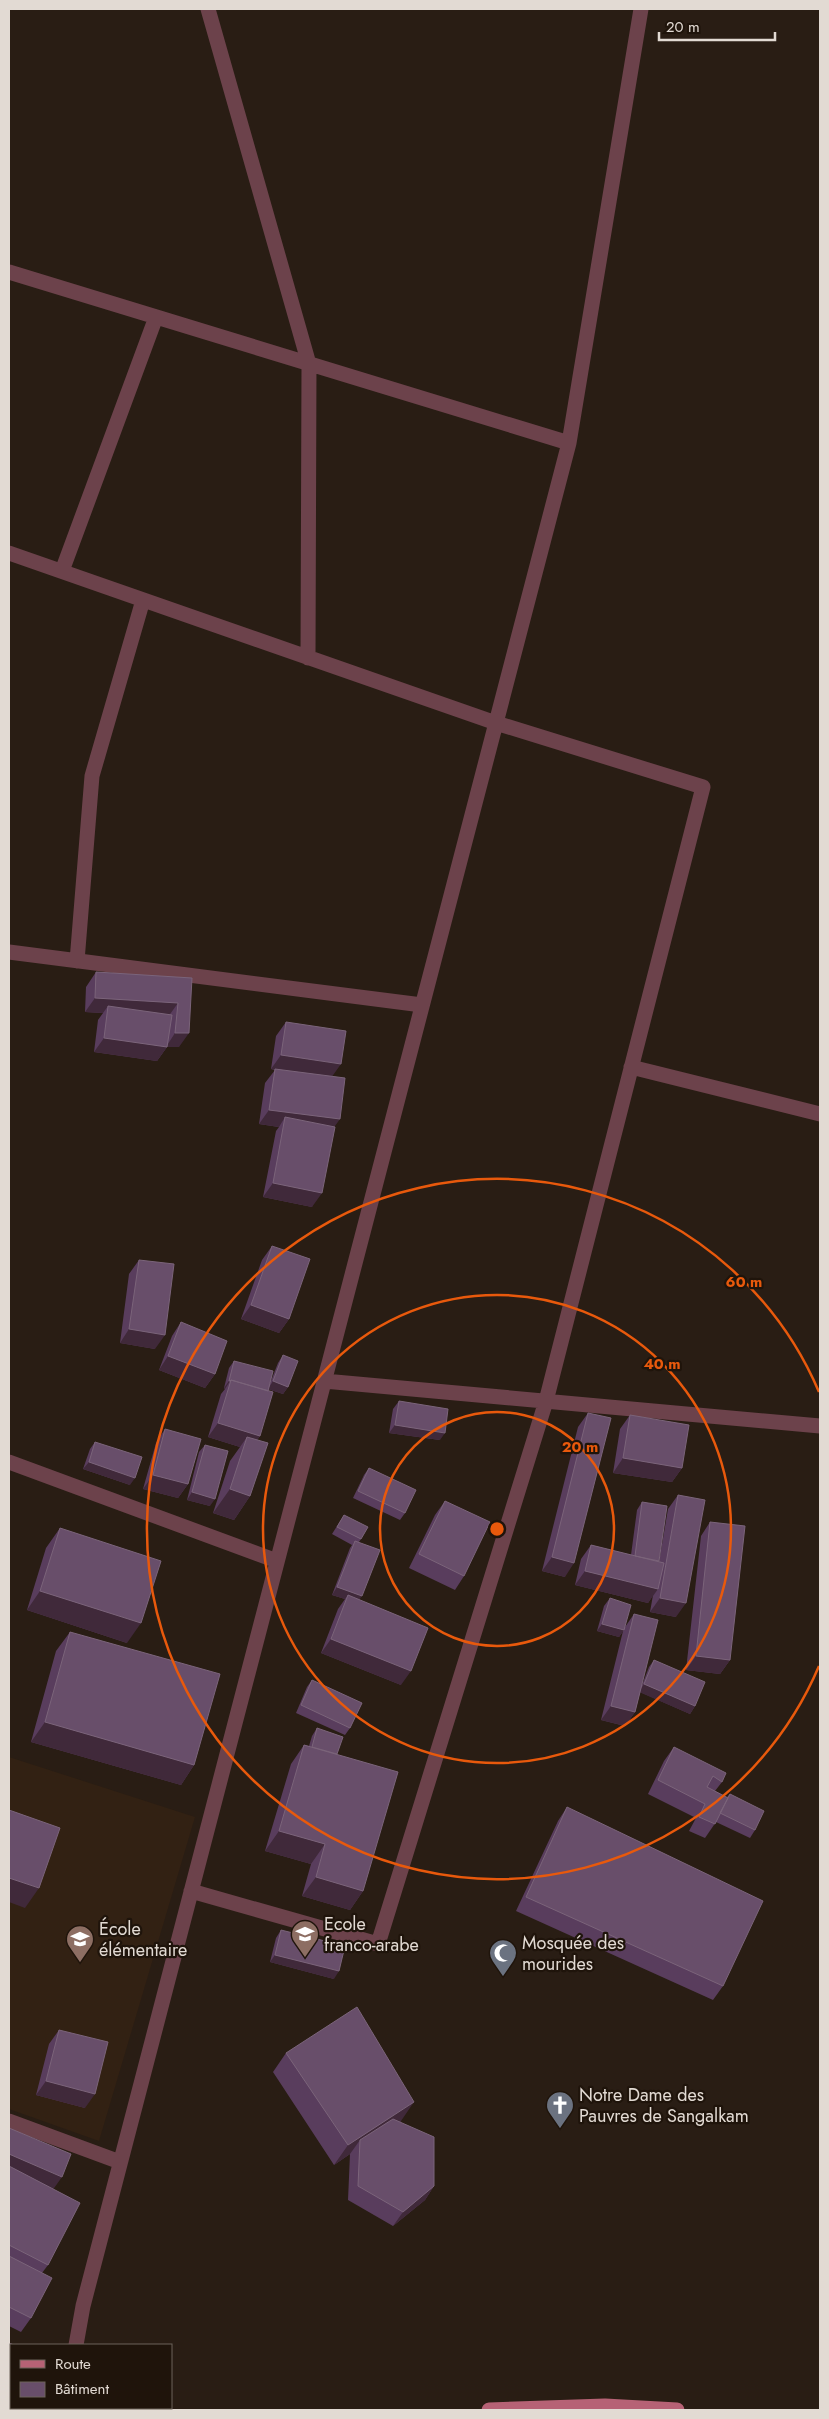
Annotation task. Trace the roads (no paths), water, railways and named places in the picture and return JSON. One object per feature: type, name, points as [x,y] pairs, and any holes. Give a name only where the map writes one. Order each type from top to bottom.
[{"type":"main road","points":[[490,2410],[605,2406],[678,2410]]},
{"type":"street","points":[[208,9],[309,364],[308,658]]},
{"type":"street","points":[[76,2344],[83,2306],[120,2162],[568,443],[641,9]]},
{"type":"street","points":[[9,272],[568,443]]},
{"type":"street","points":[[62,571],[156,317]]},
{"type":"street","points":[[9,553],[496,723],[703,787],[546,1401],[378,1944],[191,1891]]},
{"type":"street","points":[[77,961],[92,776],[143,600]]},
{"type":"street","points":[[9,952],[422,1005]]},
{"type":"street","points":[[631,1067],[820,1114]]},
{"type":"street","points":[[324,1382],[820,1426]]},
{"type":"street","points":[[9,1462],[277,1561]]},
{"type":"street","points":[[9,2121],[120,2162]]},
{"type":"place","name":"Ecole franco-arabe","points":[[305,1958]]},
{"type":"place","name":"École élémentaire","points":[[80,1963]]},
{"type":"place","name":"Mosquée des mourides","points":[[503,1977]]},
{"type":"place","name":"Notre Dame des Pauvres de Sangalkam","points":[[560,2129]]}]
